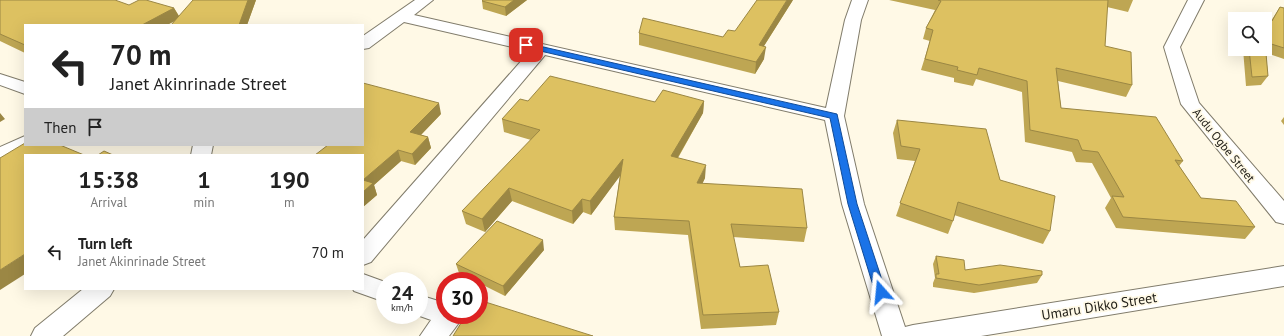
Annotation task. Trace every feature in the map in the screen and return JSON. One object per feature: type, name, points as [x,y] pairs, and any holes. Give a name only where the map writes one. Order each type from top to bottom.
[{"type":"street","points":[[364,43],[425,0]]},
{"type":"street","points":[[860,0],[852,20],[834,116],[853,204],[895,336]]},
{"type":"street","name":"Audu Ogbe Street","points":[[1196,0],[1172,48],[1190,104],[1245,172],[1284,216]]},
{"type":"street","points":[[402,17],[834,116]]},
{"type":"street","points":[[364,255],[541,49]]},
{"type":"street","points":[[0,79],[24,88]]},
{"type":"street","points":[[0,155],[24,143]]},
{"type":"street","name":"Umaru Dikko Street","points":[[913,336],[1284,276]]},
{"type":"street","points":[[364,284],[376,289]]},
{"type":"street","points":[[44,336],[99,290]]},
{"type":"street","points":[[433,336],[443,324]]},
{"type":"building","points":[[0,0],[115,0],[129,5],[139,0],[146,0],[174,8],[144,24],[24,24],[24,45],[0,34]]},
{"type":"building","points":[[193,0],[248,0],[239,24],[172,24]]},
{"type":"building","points":[[514,0],[505,7],[482,1]]},
{"type":"building","points":[[757,0],[787,0],[759,45],[766,47],[756,62],[639,33],[643,18],[723,37],[728,30],[735,31]]},
{"type":"building","points":[[938,0],[1108,0],[1105,46],[1131,52],[1132,85],[1056,68],[1061,108],[1156,117],[1183,161],[1175,160],[1201,198],[1236,201],[1255,227],[1123,217],[1112,196],[1124,197],[1098,152],[1082,150],[1078,140],[1030,130],[1027,81],[979,68],[977,75],[957,70],[958,67],[925,59],[933,30],[926,28],[941,1]]},
{"type":"building","points":[[1280,7],[1284,8],[1284,48],[1272,44],[1272,21]]},
{"type":"building","points":[[1250,56],[1266,56],[1268,76],[1252,77]]},
{"type":"building","points":[[550,76],[655,102],[663,90],[704,101],[671,156],[706,165],[697,183],[802,189],[807,228],[731,224],[740,267],[768,265],[779,312],[703,315],[689,221],[614,217],[623,159],[590,201],[582,199],[572,211],[509,188],[482,219],[462,211],[540,130],[502,119],[520,99],[528,101]]},
{"type":"building","points":[[364,83],[439,103],[410,132],[428,137],[412,154],[398,150],[364,179],[364,154],[316,154],[327,146],[364,146]]},
{"type":"building","points":[[897,120],[986,129],[1000,180],[1055,196],[1050,231],[958,202],[953,221],[900,203],[920,149],[901,146]]},
{"type":"building","points":[[24,144],[24,146],[62,146],[82,154],[24,154],[24,255],[0,270],[0,158]]},
{"type":"building","points":[[104,151],[111,154],[100,154]]},
{"type":"building","points":[[364,180],[373,183],[364,191]]},
{"type":"building","points":[[497,221],[543,240],[503,286],[488,279],[488,272],[473,272],[456,264]]},
{"type":"building","points":[[936,256],[964,260],[965,270],[1000,265],[1042,271],[1042,275],[979,285],[936,278],[936,274],[939,274]]},
{"type":"building","points":[[488,303],[593,336],[453,336],[460,324],[488,324]]},
{"type":"route","points":[[526,45],[834,116],[853,204],[881,292]]}]
